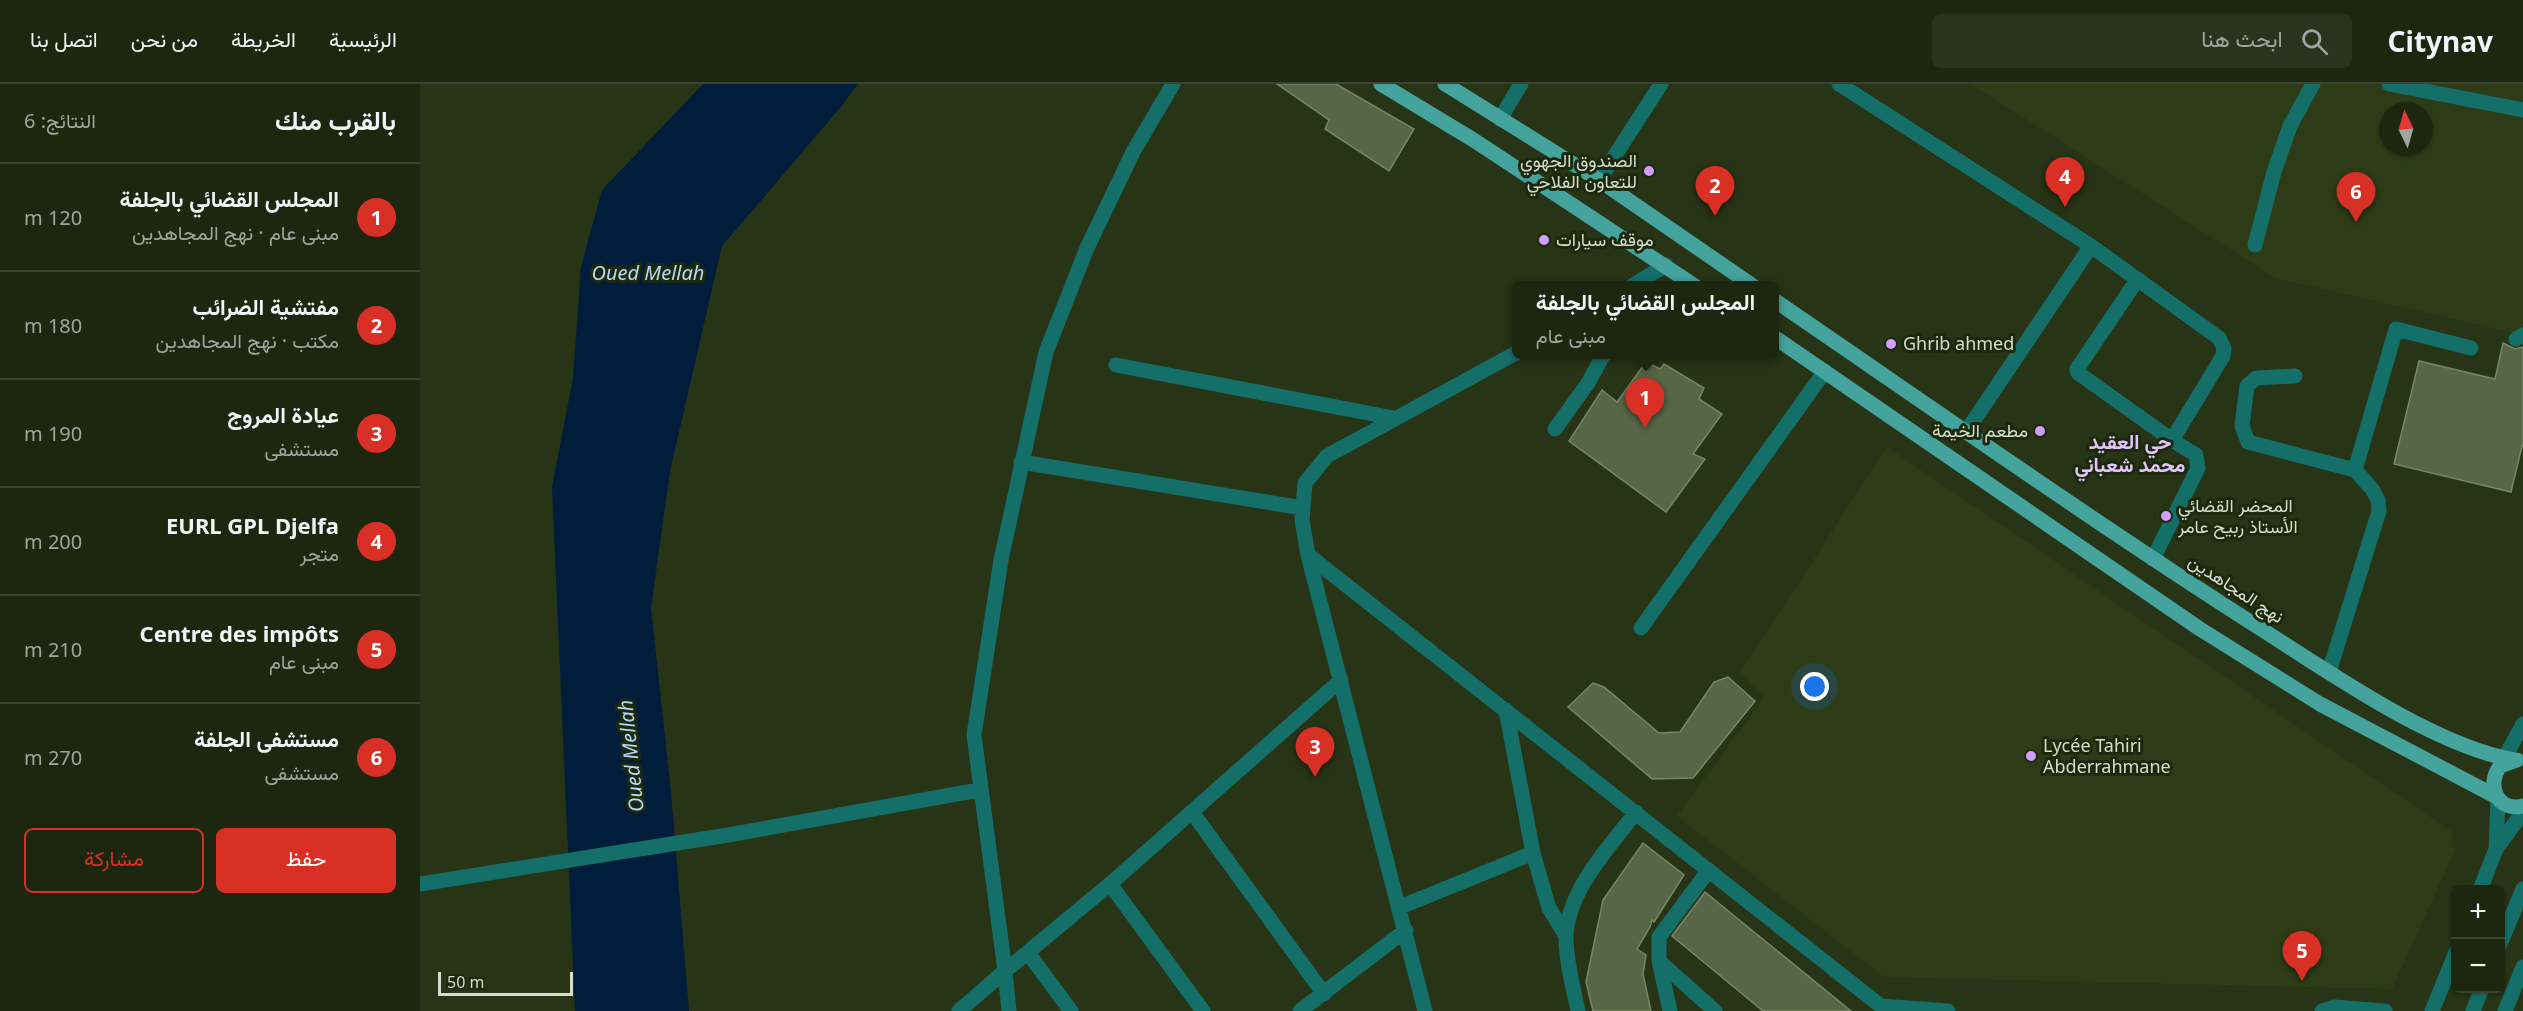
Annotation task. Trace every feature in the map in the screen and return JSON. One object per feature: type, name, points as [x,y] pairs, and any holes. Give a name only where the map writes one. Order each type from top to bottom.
[{"type":"main road","points":[[1381,84],[1472,139],[1689,281]]},
{"type":"main road","points":[[1445,84],[1599,180],[1747,281]]},
{"type":"main road","name":"نهج المجاهدين","points":[[1779,303],[2054,495],[2329,672],[2441,735],[2511,762]]},
{"type":"main road","points":[[1779,340],[2200,629],[2320,704],[2498,798],[2508,806],[2522,808]]},
{"type":"main road","points":[[2498,798],[2493,781],[2511,762]]},
{"type":"street","points":[[1009,1011],[974,735],[1001,560],[1046,352],[1087,248],[1133,152],[1173,84]]},
{"type":"street","points":[[1500,119],[1521,84]]},
{"type":"street","points":[[1599,180],[1661,84]]},
{"type":"street","points":[[1839,84],[2091,246],[2219,338],[2224,348],[2223,356],[2172,440]]},
{"type":"street","points":[[2255,245],[2274,172],[2290,126],[2313,84]]},
{"type":"street","points":[[2389,84],[2523,110]]},
{"type":"street","points":[[1966,432],[2091,246]]},
{"type":"street","points":[[1639,281],[1666,265]]},
{"type":"street","points":[[2138,280],[2077,369],[2078,374],[2196,455],[2198,468],[2152,559]]},
{"type":"street","points":[[2355,470],[2396,328],[2471,348]]},
{"type":"street","points":[[1425,1011],[1308,555],[1302,520],[1305,483],[1327,456],[1512,355]]},
{"type":"street","points":[[1555,429],[1588,383],[1601,359]]},
{"type":"street","points":[[1116,366],[1394,418]]},
{"type":"street","points":[[1641,628],[1825,371]]},
{"type":"street","points":[[2295,376],[2256,378],[2247,386],[2242,426],[2243,434],[2248,442],[2355,470],[2372,489],[2378,500],[2379,511],[2329,672]]},
{"type":"street","points":[[1021,462],[1303,508]]},
{"type":"street","points":[[1308,555],[1884,1009],[1948,1011]]},
{"type":"street","points":[[958,1011],[1110,884],[1341,680]]},
{"type":"street","points":[[1506,710],[1533,853],[1549,908],[1566,936],[1578,1011]]},
{"type":"street","points":[[2511,762],[2523,724]]},
{"type":"street","points":[[420,884],[728,835],[980,790]]},
{"type":"street","points":[[2496,849],[2498,798]]},
{"type":"street","points":[[2482,885],[2496,849],[2522,808]]},
{"type":"street","points":[[1191,812],[1324,994]]},
{"type":"street","points":[[1566,936],[1579,890],[1636,812]]},
{"type":"street","points":[[1400,907],[1533,853]]},
{"type":"street","points":[[1670,1011],[1659,961],[1659,937],[1709,870]]},
{"type":"street","points":[[1110,884],[1203,1011]]},
{"type":"street","points":[[2502,939],[2523,889]]},
{"type":"street","points":[[1300,1011],[1406,930]]},
{"type":"street","points":[[1028,953],[1071,1011]]},
{"type":"street","points":[[1659,961],[1715,1011]]},
{"type":"street","points":[[2432,1011],[2451,964]]},
{"type":"street","points":[[2505,1011],[2523,967]]},
{"type":"street","points":[[2473,1011],[2480,993]]},
{"type":"street","points":[[2322,1011],[2334,1007],[2385,1011]]},
{"type":"shaded area","points":[[1971,84],[2523,84],[2523,335],[2275,278]]},
{"type":"shaded area","name":"Lycée Tahiri Abderrahmane","points":[[1887,447],[2451,831],[2455,850],[2392,989],[1884,977],[1677,816],[1765,696],[1740,673]]},
{"type":"water","name":"Oued Mellah","points":[[703,84],[858,84],[722,246],[670,471],[651,608],[671,792],[689,1011],[575,1011],[552,487],[573,378],[581,267],[602,190]]},
{"type":"building","points":[[1277,84],[1336,84],[1414,129],[1389,171],[1325,129],[1329,120]]},
{"type":"building","points":[[2503,343],[2515,349],[2523,347],[2523,442],[2511,492],[2394,464],[2419,361],[2495,379]]},
{"type":"building","points":[[1646,362],[1660,369],[1664,364],[1704,388],[1699,399],[1722,414],[1693,454],[1705,459],[1666,512],[1569,441],[1602,390],[1617,402]]},
{"type":"building","points":[[1728,677],[1755,701],[1693,778],[1652,779],[1568,707],[1593,683],[1604,687],[1659,733],[1680,732],[1714,682]]},
{"type":"building","points":[[1643,843],[1684,875],[1654,922],[1652,920],[1637,949],[1646,955],[1643,974],[1651,1011],[1593,1011],[1586,982],[1603,900]]},
{"type":"building","points":[[1705,892],[1851,1011],[1763,1011],[1672,936]]},
{"type":"place","name":"الصندوق الجهوي للتعاون الفلاحي","points":[[1649,171]]},
{"type":"place","name":"EURL GPL Djelfa","points":[[2065,207]]},
{"type":"place","name":"مفتشية الضرائب","points":[[1715,216]]},
{"type":"place","name":"مستشفى الجلفة","points":[[2356,222]]},
{"type":"place","name":"موقف سيارات","points":[[1544,240]]},
{"type":"place","name":"Ghrib ahmed","points":[[1891,344]]},
{"type":"place","name":"المجلس القضائي بالجلفة","points":[[1645,428]]},
{"type":"place","name":"مطعم الخيمة","points":[[2040,431]]},
{"type":"place","name":"المحضر القضائي الأستاذ ربيح عامر","points":[[2166,516]]},
{"type":"place","name":"Lycée Tahiri Abderrahmane","points":[[2031,756]]},
{"type":"place","name":"عيادة المروج","points":[[1315,777]]},
{"type":"place","name":"Centre des impôts","points":[[2302,981]]},
{"type":"district","name":"حي العقيد محمد شعباني","points":[[2130,454]]}]
